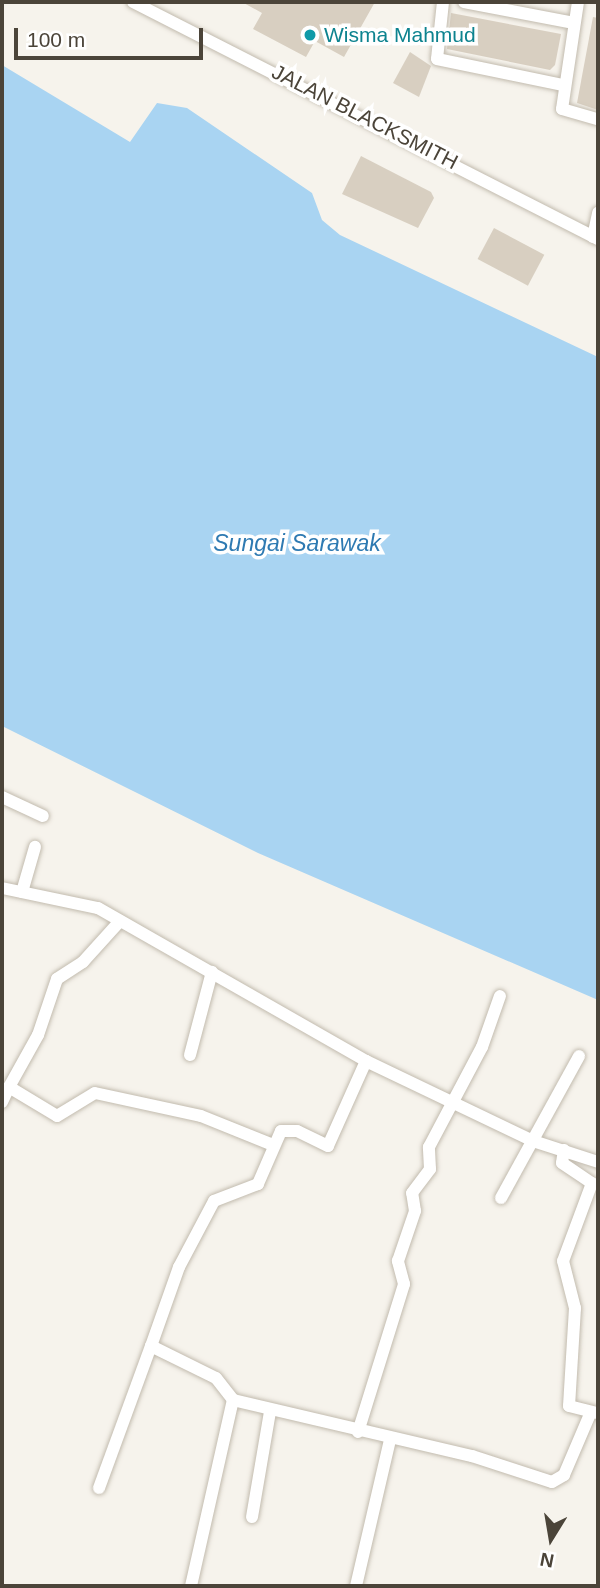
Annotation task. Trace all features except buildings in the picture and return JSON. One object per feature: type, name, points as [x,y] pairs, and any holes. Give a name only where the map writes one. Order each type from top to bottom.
[{"type":"street","name":"JALAN BLACKSMITH","points":[[133,2],[491,179],[596,238]]},
{"type":"street","points":[[443,2],[437,59],[563,85]]},
{"type":"street","points":[[464,2],[574,23]]},
{"type":"street","points":[[578,2],[563,85],[565,113],[598,119]]},
{"type":"street","points":[[596,238],[598,213]]},
{"type":"street","points":[[2,797],[43,816]]},
{"type":"street","points":[[22,892],[36,847]]},
{"type":"street","points":[[2,888],[84,902],[366,1061],[533,1141],[598,1162]]},
{"type":"street","points":[[2,1102],[38,1035],[57,979],[83,962],[120,921]]},
{"type":"street","points":[[190,1055],[212,972]]},
{"type":"street","points":[[358,1432],[404,1284],[398,1261],[415,1211],[412,1194],[430,1169],[429,1147],[454,1103],[500,996]]},
{"type":"street","points":[[501,1198],[579,1056]]},
{"type":"street","points":[[99,1488],[179,1267],[214,1201],[258,1184],[273,1145],[288,1129],[328,1146],[366,1061]]},
{"type":"street","points":[[9,1087],[57,1116],[95,1093],[201,1116],[273,1145]]},
{"type":"street","points":[[150,1346],[216,1378],[233,1400],[270,1412],[472,1456],[552,1482],[564,1475],[594,1413],[569,1406],[575,1308],[563,1261],[592,1183],[562,1163],[564,1150]]},
{"type":"street","points":[[191,1586],[233,1400]]},
{"type":"street","points":[[252,1517],[270,1412]]},
{"type":"street","points":[[356,1586],[390,1440]]},
{"type":"water","name":"Sungai Sarawak","points":[[2,65],[130,142],[157,103],[187,108],[312,193],[322,220],[340,235],[598,357],[598,1000],[258,853],[2,726]]},
{"type":"place","name":"Wisma Mahmud","points":[[310,35]]}]
